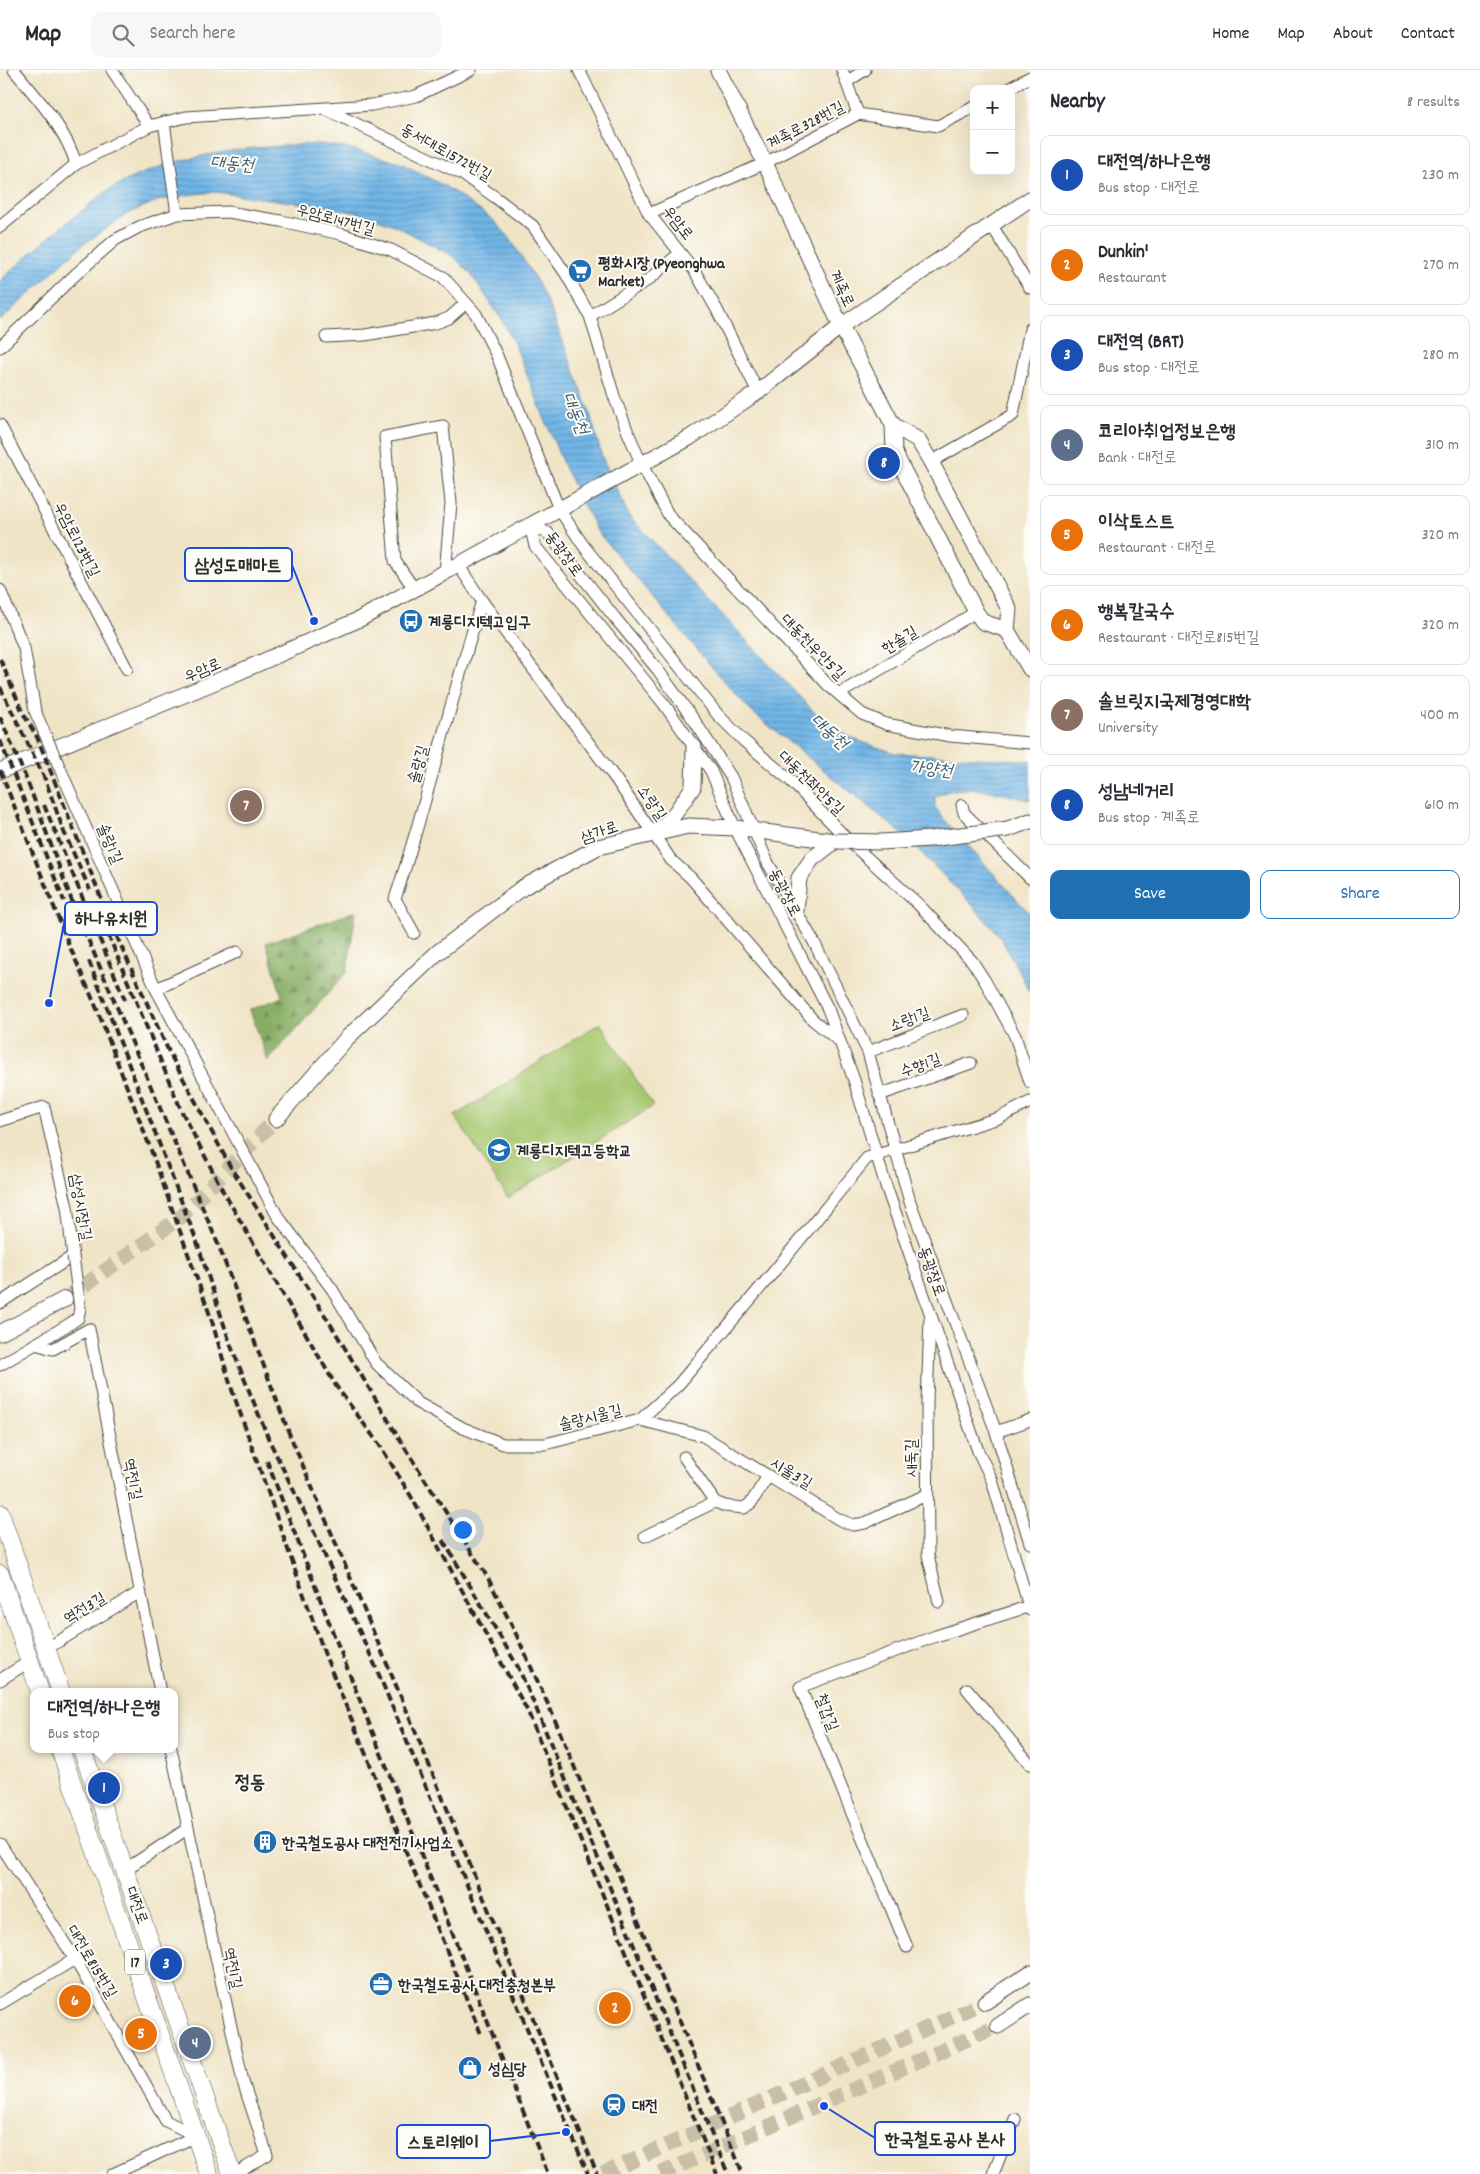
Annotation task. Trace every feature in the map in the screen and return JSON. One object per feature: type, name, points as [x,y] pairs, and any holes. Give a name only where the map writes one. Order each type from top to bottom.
[{"type":"main road","name":"계족로","points":[[718,70],[765,163],[841,326],[894,425],[894,452],[976,612],[983,622],[1008,630]]},
{"type":"main road","name":"우암로","points":[[0,771],[232,675],[360,619],[445,574],[641,463],[689,438],[758,392],[841,326],[1030,199]]},
{"type":"main road","name":"계족로","points":[[894,425],[918,440],[931,462],[1009,610],[1008,630],[1030,669]]},
{"type":"main road","points":[[654,833],[671,820],[694,787],[694,747]]},
{"type":"main road","name":"삼가로","points":[[276,1119],[347,1038],[437,953],[522,888],[598,847],[688,826],[735,828],[835,841],[881,842],[930,839],[1008,829],[1030,821]]},
{"type":"main road","points":[[796,911],[799,878],[812,859],[835,841]]},
{"type":"main road","points":[[0,1333],[65,1299]]},
{"type":"main road","points":[[0,1514],[60,1688]]},
{"type":"main road","points":[[0,1574],[39,1688]]},
{"type":"main road","name":"대전로","points":[[61,1753],[209,2174]]},
{"type":"main road","name":"대전로","points":[[83,1753],[233,2174]]},
{"type":"main road","points":[[985,2002],[1030,1973]]},
{"type":"main road","points":[[998,2026],[1030,2005]]},
{"type":"street","points":[[14,70],[50,115],[72,151],[76,164]]},
{"type":"street","points":[[112,70],[149,126]]},
{"type":"street","points":[[0,227],[76,164],[149,126],[186,117],[372,105],[416,96],[471,70]]},
{"type":"street","name":"우암로","points":[[579,70],[649,214],[694,270],[716,308],[758,392]]},
{"type":"street","points":[[842,70],[848,81],[858,114]]},
{"type":"street","points":[[848,81],[865,70]]},
{"type":"street","points":[[1015,85],[1030,77]]},
{"type":"street","name":"동서대로1572번길","points":[[325,109],[462,174],[532,226],[566,274],[590,316],[614,396],[641,463]]},
{"type":"street","name":"계족로328번길","points":[[765,163],[858,114],[938,126],[970,109]]},
{"type":"street","points":[[164,122],[177,214]]},
{"type":"street","points":[[649,214],[765,163]]},
{"type":"street","name":"우암로147번길","points":[[0,347],[75,275],[116,240],[139,227],[177,214],[228,212],[341,234],[391,250],[443,277],[476,314],[497,356],[559,509]]},
{"type":"street","points":[[991,224],[1030,288]]},
{"type":"street","points":[[590,316],[648,280],[680,253]]},
{"type":"street","points":[[326,337],[365,335],[436,323],[449,318],[466,302]]},
{"type":"street","points":[[931,462],[1012,415],[1030,329]]},
{"type":"street","name":"우암로123번길","points":[[0,424],[127,669]]},
{"type":"street","points":[[415,590],[395,561],[385,437],[444,426],[451,503],[445,574]]},
{"type":"street","name":"대동천우안5길","points":[[641,463],[669,516],[838,694],[862,714],[886,724],[950,736],[1030,743]]},
{"type":"street","name":"대동천좌안5길","points":[[559,509],[583,545],[718,715],[744,741],[790,780],[852,844],[918,904],[972,961],[1015,1036],[1030,1082]]},
{"type":"street","name":"동광장로","points":[[530,526],[535,546],[664,704],[711,771],[735,828],[828,1009],[877,1154],[884,1183],[978,1450],[992,1480],[1030,1607]]},
{"type":"street","name":"동광장로","points":[[530,526],[548,533],[614,618],[658,670],[730,777],[768,863],[814,942],[868,1052],[910,1202],[996,1432],[1030,1543]]},
{"type":"street","name":"소랑길","points":[[459,566],[482,601],[654,833],[671,860],[691,878],[813,1020],[839,1041]]},
{"type":"street","name":"솔랑1길","points":[[0,590],[24,648],[35,711],[156,989],[277,1215]]},
{"type":"street","name":"솔랑길","points":[[414,933],[395,899],[408,859],[458,674],[482,601]]},
{"type":"street","name":"한솔길","points":[[838,694],[976,612]]},
{"type":"street","points":[[962,805],[964,813],[1030,878]]},
{"type":"street","points":[[156,989],[237,952]]},
{"type":"street","name":"소랑1길","points":[[868,1052],[963,1015]]},
{"type":"street","name":"수향1길","points":[[880,1095],[971,1063]]},
{"type":"street","name":"솔랑시울길","points":[[277,1215],[332,1290],[376,1363],[418,1403],[463,1428],[504,1444],[544,1444],[640,1420],[678,1385],[867,1158],[999,1118],[1030,1102]]},
{"type":"street","name":"삼성시장1길","points":[[0,1121],[44,1107],[68,1207],[73,1256],[1,1298]]},
{"type":"street","points":[[0,1365],[78,1318],[80,1308],[73,1256]]},
{"type":"street","name":"새둑길","points":[[930,1312],[926,1495],[928,1556],[939,1602]]},
{"type":"street","name":"역전1길","points":[[36,1344],[52,1349],[89,1329],[159,1688]]},
{"type":"street","name":"시울3길","points":[[640,1420],[703,1436],[853,1525],[865,1523],[926,1495]]},
{"type":"street","points":[[996,1432],[1030,1420]]},
{"type":"street","points":[[684,1457],[715,1502],[725,1506],[744,1508],[751,1503],[768,1476]]},
{"type":"street","points":[[645,1536],[715,1502]]},
{"type":"street","name":"역전3길","points":[[46,1649],[140,1592]]},
{"type":"street","name":"철갑길","points":[[907,1947],[800,1687],[936,1636],[1030,1607]]},
{"type":"street","points":[[0,1680],[30,1661]]},
{"type":"street","points":[[967,1689],[1030,1764]]},
{"type":"street","name":"역전1길","points":[[172,1753],[243,2082],[267,2155],[233,2174]]},
{"type":"street","points":[[126,1869],[188,1829]]},
{"type":"street","name":"대전로815번길","points":[[0,1844],[75,1959],[166,2121],[196,2136]]},
{"type":"street","points":[[0,2004],[75,1959]]},
{"type":"street","points":[[993,2174],[1015,2120]]},
{"type":"street","points":[[113,2174],[196,2136]]},
{"type":"green space","points":[[356,911],[347,972],[268,1061],[250,1010],[282,997],[266,943]]},
{"type":"green space","points":[[600,1023],[653,1106],[508,1198],[455,1116]]},
{"type":"water","points":[[321,144],[356,150],[403,164],[448,188],[492,219],[509,237],[538,283],[552,313],[589,410],[602,457],[629,516],[813,711],[838,731],[859,741],[895,753],[1030,761],[1030,800],[982,790],[957,789],[935,797],[935,807],[1030,914],[1030,992],[1001,938],[974,907],[906,837],[752,712],[720,677],[597,531],[565,469],[515,345],[500,317],[470,273],[453,256],[396,226],[367,215],[329,207],[215,192],[186,195],[157,201],[127,214],[81,246],[0,321],[0,281],[53,234],[110,189],[137,175],[188,159],[241,150]]},
{"type":"tunnel","points":[[65,1299],[181,1217],[276,1119]]},
{"type":"tunnel","points":[[603,2174],[985,2002]]},
{"type":"tunnel","points":[[660,2174],[998,2026]]},
{"type":"railway","points":[[0,659],[23,713],[37,737],[113,928],[169,1052],[230,1166],[488,1578],[516,1634],[552,1713],[743,2174]]},
{"type":"railway","points":[[0,687],[45,779],[64,832],[90,890]]},
{"type":"railway","points":[[0,717],[28,783],[73,904],[218,1244],[289,1433],[409,1716],[597,2174]]},
{"type":"railway","points":[[0,740],[64,901]]},
{"type":"railway","points":[[0,770],[69,945],[97,1009],[151,1150],[211,1318],[231,1387],[325,1655],[481,2034]]},
{"type":"railway","points":[[44,805],[125,1000]]},
{"type":"railway","points":[[108,934],[182,1112],[223,1191],[336,1386],[381,1447],[412,1498],[528,1712],[717,2174]]},
{"type":"railway","points":[[89,961],[197,1242],[231,1346],[269,1440],[314,1532],[374,1663],[588,2174]]},
{"type":"railway","points":[[267,1461],[548,2174]]},
{"type":"railway","points":[[443,1540],[518,1667],[728,2174]]},
{"type":"place","name":"평화시장 (Pyeonghwa Market)","points":[[580,271]]},
{"type":"place","name":"성남네거리","points":[[884,463]]},
{"type":"place","name":"삼성도매마트","points":[[314,621]]},
{"type":"place","name":"계룡디지텍고입구","points":[[411,621]]},
{"type":"place","name":"솔브릿지국제경영대학","points":[[246,806]]},
{"type":"place","name":"하나유치원","points":[[49,1003]]},
{"type":"place","name":"계룡디지텍고등학교","points":[[499,1150]]},
{"type":"place","name":"대전역/하나은행","points":[[104,1788]]},
{"type":"place","name":"한국철도공사 대전전기사업소","points":[[265,1842]]},
{"type":"place","name":"대전역 (BRT)","points":[[166,1964]]},
{"type":"place","name":"한국철도공사 대전충청본부","points":[[381,1984]]},
{"type":"place","name":"행복칼국수","points":[[75,2001]]},
{"type":"place","name":"Dunkin'","points":[[615,2008]]},
{"type":"place","name":"이삭토스트","points":[[141,2034]]},
{"type":"place","name":"코리아취업정보은행","points":[[195,2043]]},
{"type":"place","name":"성심당","points":[[470,2068]]},
{"type":"place","name":"대전","points":[[614,2105]]},
{"type":"place","name":"한국철도공사 본사","points":[[824,2106]]},
{"type":"place","name":"스토리웨이","points":[[566,2132]]},
{"type":"district","name":"정동","points":[[250,1781]]},
{"type":"water label","name":"대동천","points":[[232,163]]},
{"type":"water label","name":"대동천","points":[[576,413]]},
{"type":"water label","name":"대동천","points":[[830,731]]},
{"type":"water label","name":"가양천","points":[[931,768]]}]
